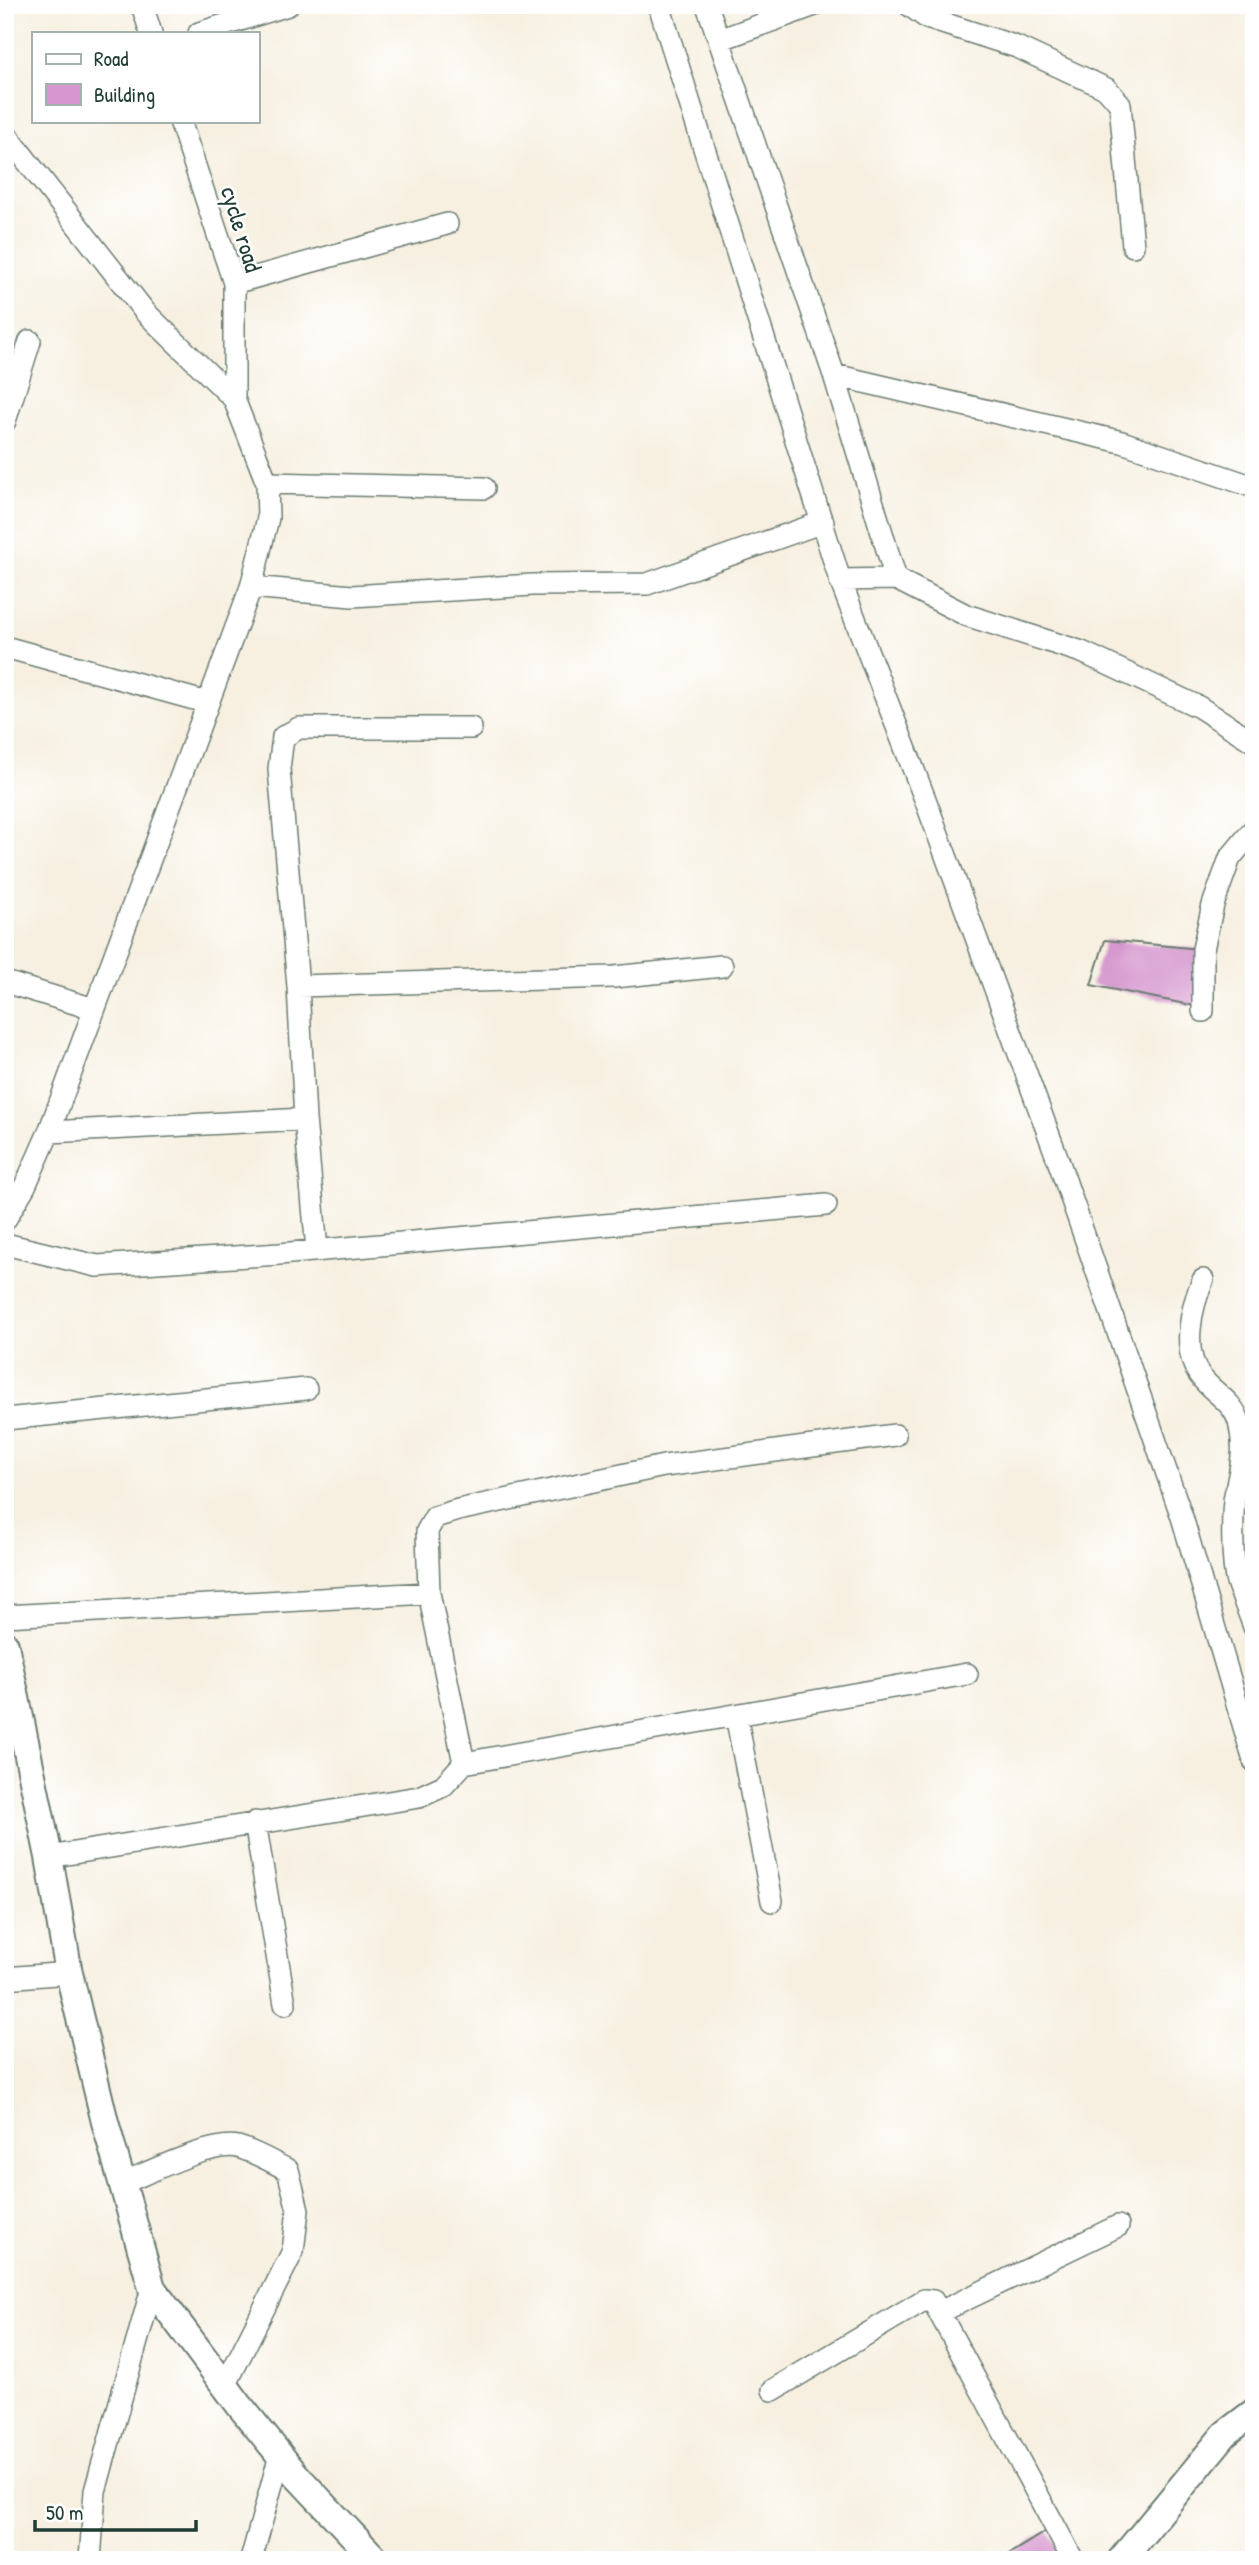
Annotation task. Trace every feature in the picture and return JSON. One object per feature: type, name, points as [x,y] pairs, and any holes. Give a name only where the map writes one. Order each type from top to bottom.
[{"type":"main road","points":[[5,1645],[49,1857],[69,1973],[105,2122],[152,2288],[296,2475],[376,2560]]},
{"type":"main road","points":[[1121,2560],[1225,2434],[1254,2412]]},
{"type":"street","points":[[142,5],[151,32]]},
{"type":"street","points":[[203,32],[288,5]]},
{"type":"street","points":[[659,5],[841,580],[1057,1157],[1182,1517],[1254,1762]]},
{"type":"street","points":[[707,5],[834,375],[897,579]]},
{"type":"street","points":[[719,40],[815,5]]},
{"type":"street","points":[[909,5],[927,18],[1017,47],[1107,89],[1121,104],[1133,246]]},
{"type":"street","name":"cycle road","points":[[180,122],[234,283],[234,399]]},
{"type":"street","points":[[5,132],[145,312],[234,399],[267,484],[268,518],[251,587],[49,1132],[25,1186],[5,1220]]},
{"type":"street","points":[[234,283],[447,224]]},
{"type":"street","points":[[5,421],[30,341]]},
{"type":"street","points":[[834,375],[1122,442],[1254,487]]},
{"type":"street","points":[[267,484],[484,488]]},
{"type":"street","points":[[251,587],[352,596],[532,585],[647,584],[823,522]]},
{"type":"street","points":[[841,580],[897,579],[966,615],[1082,652],[1199,707],[1254,742]]},
{"type":"street","points":[[5,647],[208,703]]},
{"type":"street","points":[[317,1250],[279,769],[283,737],[299,728],[471,728]]},
{"type":"street","points":[[1203,1011],[1203,949],[1213,905],[1230,858],[1254,829]]},
{"type":"street","points":[[298,986],[614,977],[722,966]]},
{"type":"street","points":[[5,982],[94,1009]]},
{"type":"street","points":[[49,1132],[305,1119]]},
{"type":"street","points":[[5,1244],[97,1266],[317,1250],[826,1205]]},
{"type":"street","points":[[1203,1280],[1194,1299],[1189,1355],[1200,1377],[1233,1408],[1238,1420],[1242,1464],[1234,1503],[1244,1550],[1236,1580],[1254,1627]]},
{"type":"street","points":[[5,1419],[306,1389]]},
{"type":"street","points":[[464,1763],[429,1593],[427,1531],[435,1517],[664,1466],[895,1435]]},
{"type":"street","points":[[5,1616],[429,1593]]},
{"type":"street","points":[[49,1857],[419,1797],[443,1786],[464,1763],[967,1674]]},
{"type":"street","points":[[736,1715],[772,1901]]},
{"type":"street","points":[[255,1822],[285,2004]]},
{"type":"street","points":[[5,1978],[69,1973]]},
{"type":"street","points":[[123,2183],[197,2153],[235,2146],[288,2170],[298,2210],[293,2251],[225,2386]]},
{"type":"street","points":[[940,2312],[1118,2227]]},
{"type":"street","points":[[90,2560],[95,2491],[152,2288]]},
{"type":"street","points":[[773,2390],[924,2300],[933,2301],[1073,2560]]},
{"type":"street","points":[[251,2560],[280,2455]]},
{"type":"building","points":[[1105,940],[1200,949],[1195,1006],[1091,985]]},
{"type":"building","points":[[1048,2530],[1065,2560],[999,2560]]}]
